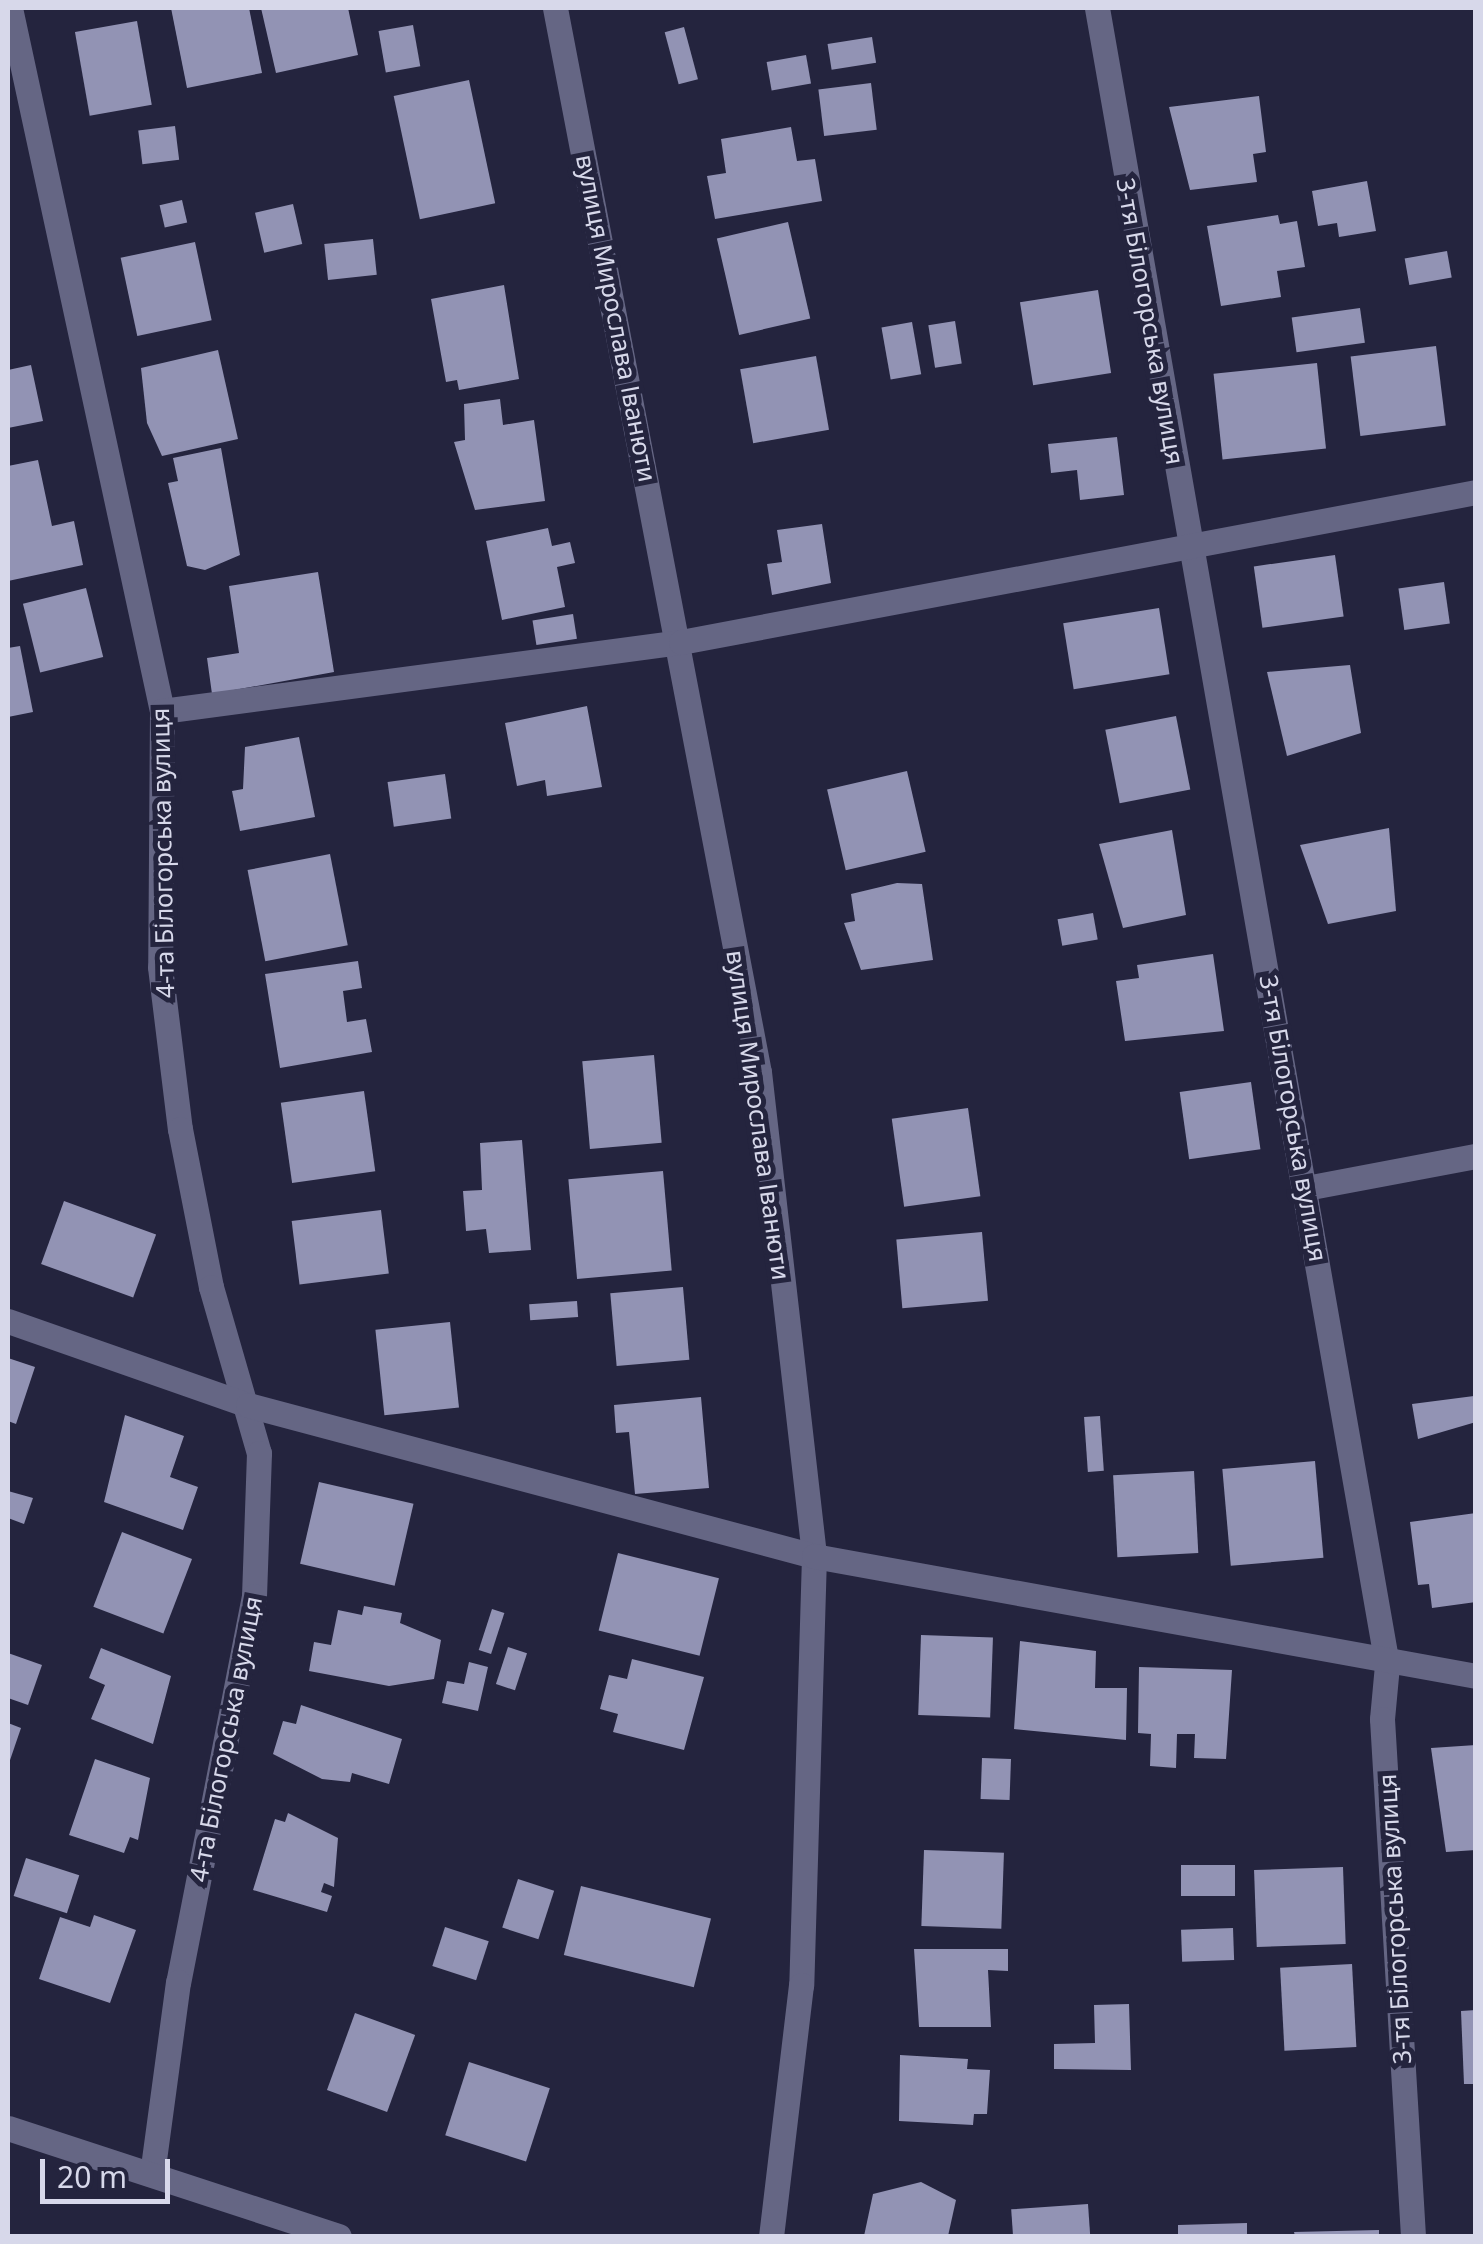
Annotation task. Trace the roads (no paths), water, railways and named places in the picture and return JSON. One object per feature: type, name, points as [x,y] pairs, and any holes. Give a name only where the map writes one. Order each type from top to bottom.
[{"type":"street","name":"4-та Білогорська вулиця","points":[[10,8],[162,711],[160,967],[175,1092],[211,1288],[260,1453],[254,1596],[178,1982],[152,2174]]},
{"type":"street","name":"вулиця Мирослава Іванюти","points":[[556,8],[681,642],[759,1072],[814,1556],[801,1985],[771,2236]]},
{"type":"street","name":"3-тя Білогорська вулиця","points":[[1097,8],[1306,1188],[1386,1665],[1382,1719],[1413,2236]]},
{"type":"street","points":[[162,711],[681,642],[1476,492]]},
{"type":"street","points":[[1306,1188],[1476,1156]]},
{"type":"street","points":[[8,1321],[248,1406],[814,1556],[1386,1665],[1476,1676]]},
{"type":"street","points":[[8,2128],[339,2236]]}]
